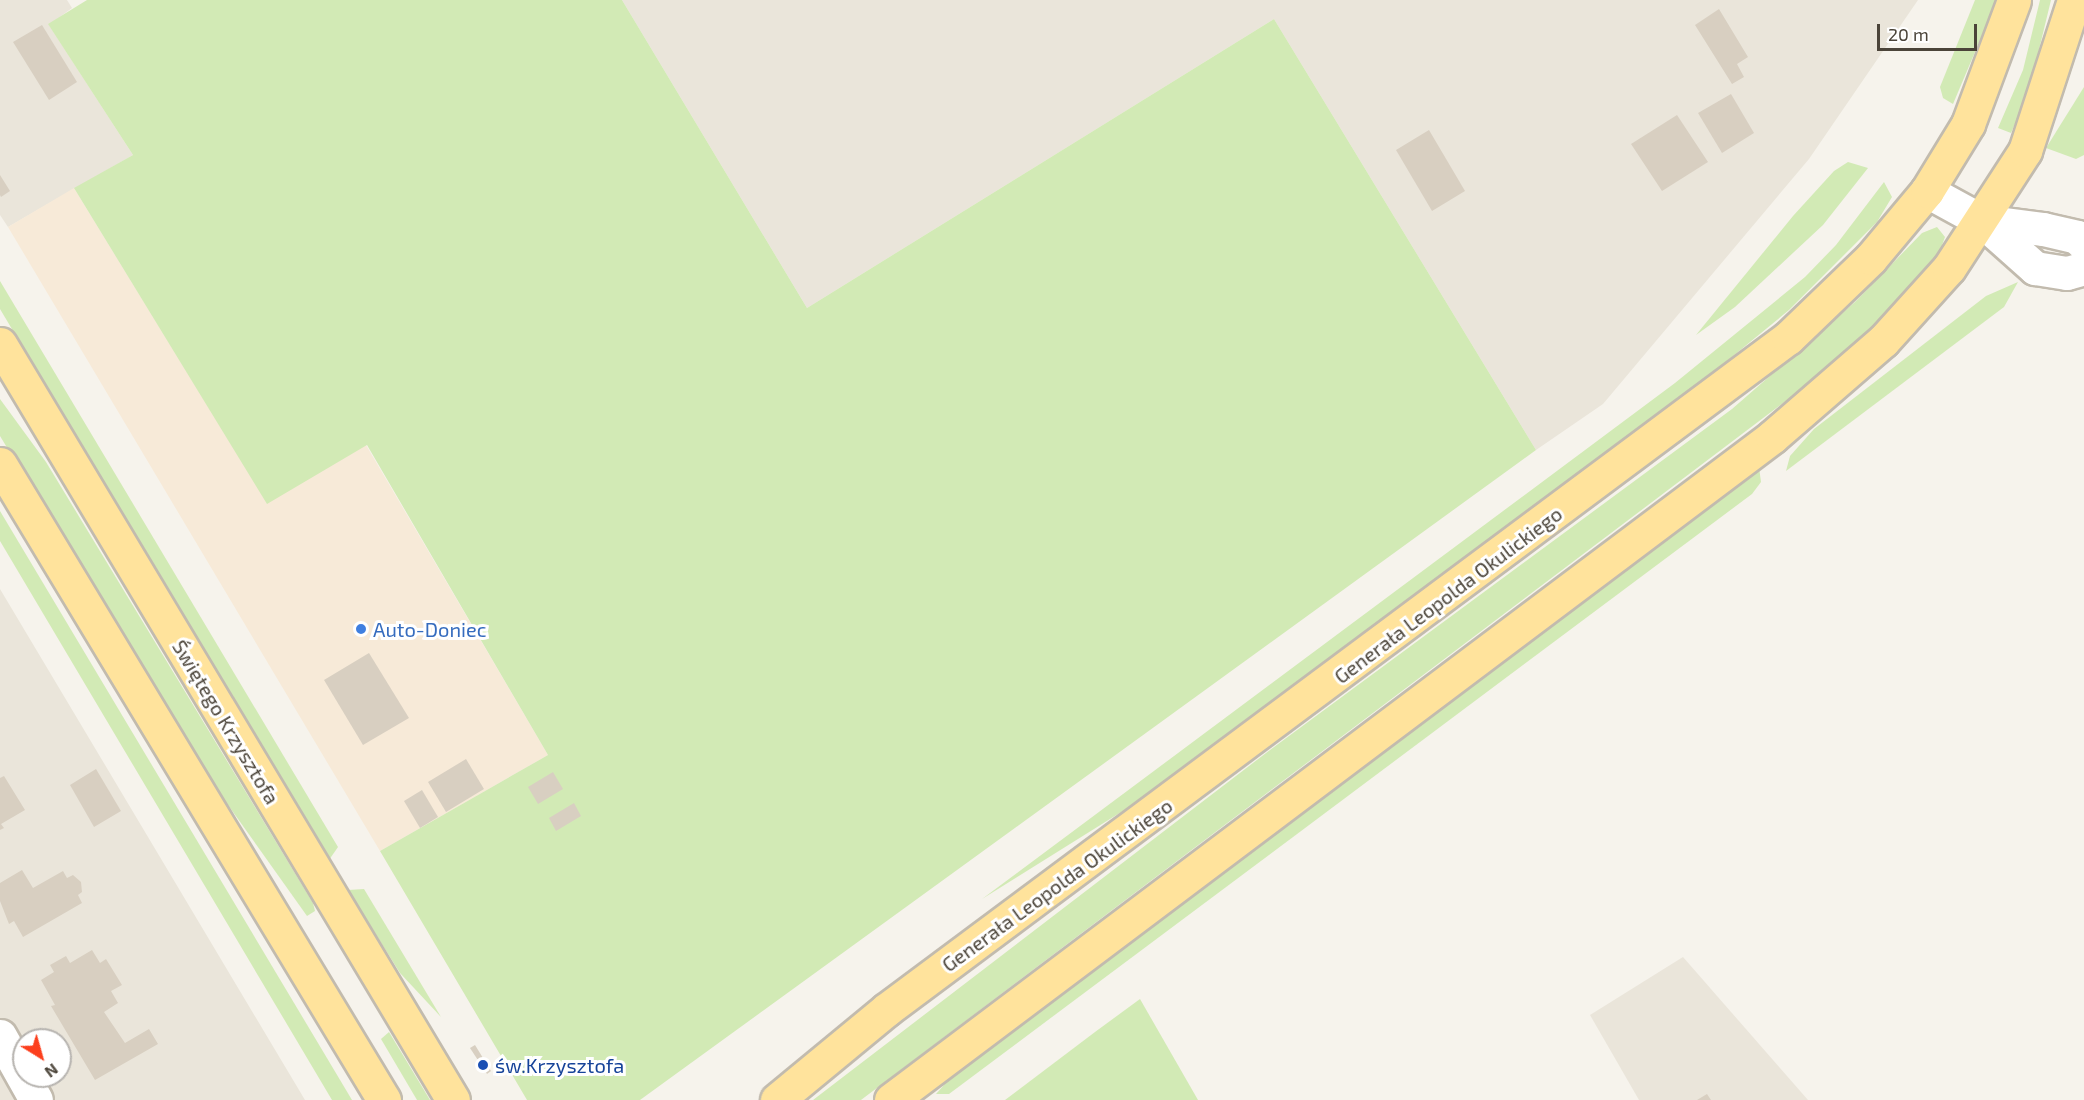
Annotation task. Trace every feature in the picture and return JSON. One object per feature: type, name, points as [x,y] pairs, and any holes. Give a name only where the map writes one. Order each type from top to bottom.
[{"type":"main road","name":"Generała Leopolda Okulickiego","points":[[777,1100],[811,1068],[1726,388],[1832,298],[1927,191],[1968,124],[2014,0]]},
{"type":"main road","points":[[891,1100],[1772,437],[1883,341],[1949,268],[1982,221],[2025,151],[2074,0]]},
{"type":"main road","name":"Świętego Krzysztofa","points":[[0,344],[453,1100]]},
{"type":"main road","points":[[0,464],[384,1100]]},
{"type":"main road","points":[[756,1100],[811,1068]]},
{"type":"street","points":[[1927,191],[1982,221],[2035,268],[2067,273],[2084,268]]},
{"type":"street","points":[[1982,221],[2043,229],[2077,237],[2084,244]]},
{"type":"street","points":[[0,1036],[36,1100]]},
{"type":"shaded area","points":[[0,0],[67,0],[72,8],[49,25],[133,155],[8,227],[0,215]]},
{"type":"shaded area","points":[[622,0],[1918,0],[1809,159],[1603,404],[1536,450],[1274,19],[807,308]]},
{"type":"shaded area","name":"Auto-Doniec","points":[[74,188],[267,503],[366,445],[548,755],[380,851],[8,227]]},
{"type":"shaded area","points":[[0,589],[305,1100],[0,1100]]},
{"type":"shaded area","points":[[1683,957],[1808,1100],[1639,1100],[1590,1015]]},
{"type":"green space","points":[[87,0],[622,0],[807,308],[1274,19],[1536,450],[640,1100],[527,1100],[380,851],[548,755],[367,445],[267,504],[74,188],[133,155],[48,24]]},
{"type":"green space","points":[[1975,0],[1997,0],[1953,104],[1943,98],[1940,87]]},
{"type":"green space","points":[[2040,0],[2051,0],[2029,91],[2011,133],[1998,128],[2023,70]]},
{"type":"green space","points":[[2084,87],[2084,155],[2076,159],[2046,148]]},
{"type":"green space","points":[[1848,162],[1868,168],[1823,225],[1735,307],[1696,335],[1793,216],[1834,171]]},
{"type":"green space","points":[[1884,182],[1892,197],[1877,222],[1789,310],[1722,365],[1476,554],[1142,799],[982,899],[1675,383],[1805,277],[1836,245]]},
{"type":"green space","points":[[1937,227],[1945,237],[1937,259],[1871,328],[1791,397],[861,1100],[813,1100],[1266,753],[1732,409],[1855,302],[1922,233]]},
{"type":"green space","points":[[0,281],[338,847],[329,860],[0,309]]},
{"type":"green space","points":[[2018,282],[2004,307],[1786,471],[1790,456],[1814,429],[1986,296]]},
{"type":"green space","points":[[0,399],[46,462],[313,903],[315,911],[307,916],[201,767],[0,436]]},
{"type":"green space","points":[[1759,467],[1761,482],[1752,494],[949,1094],[936,1094],[952,1076],[1114,950]]},
{"type":"green space","points":[[0,511],[352,1100],[332,1100],[0,541]]},
{"type":"green space","points":[[364,889],[441,1017],[400,973],[348,890]]},
{"type":"green space","points":[[1140,999],[1198,1100],[1005,1100],[1095,1032]]},
{"type":"green space","points":[[389,1032],[430,1100],[417,1100],[381,1039]]},
{"type":"building","points":[[1719,9],[1748,57],[1737,64],[1744,77],[1732,84],[1695,25]]},
{"type":"building","points":[[42,25],[77,82],[49,100],[13,42]]},
{"type":"building","points":[[1731,94],[1754,133],[1722,153],[1698,113]]},
{"type":"building","points":[[1677,115],[1708,162],[1662,191],[1631,144]]},
{"type":"building","points":[[1429,130],[1465,191],[1432,211],[1396,150]]},
{"type":"building","points":[[0,175],[10,191],[1,197],[0,195]]},
{"type":"building","points":[[369,653],[409,718],[363,745],[324,680]]},
{"type":"building","points":[[466,759],[484,789],[446,812],[428,782]]},
{"type":"building","points":[[96,769],[121,811],[94,827],[70,785]]},
{"type":"building","points":[[553,772],[563,789],[538,804],[528,787]]},
{"type":"building","points":[[4,776],[25,810],[1,824],[4,828],[0,830],[0,778]]},
{"type":"building","points":[[422,790],[438,817],[420,828],[404,801]]},
{"type":"building","points":[[574,803],[581,816],[556,831],[549,818]]},
{"type":"building","points":[[22,870],[33,888],[63,871],[67,878],[73,875],[81,882],[82,892],[78,895],[82,903],[23,937],[14,921],[9,924],[0,901],[0,883]]},
{"type":"building","points":[[92,950],[100,963],[106,959],[122,985],[111,991],[118,1003],[104,1012],[125,1043],[149,1029],[158,1044],[95,1080],[72,1041],[72,1028],[64,1028],[51,1006],[55,1005],[41,980],[54,972],[50,965],[66,956],[70,963]]},
{"type":"building","points":[[475,1045],[491,1071],[487,1074],[470,1048]]},
{"type":"building","points":[[1707,1094],[1711,1100],[1697,1100]]},
{"type":"place","name":"Auto-Doniec","points":[[361,629]]},
{"type":"place","name":"św.Krzysztofa","points":[[483,1065]]}]
